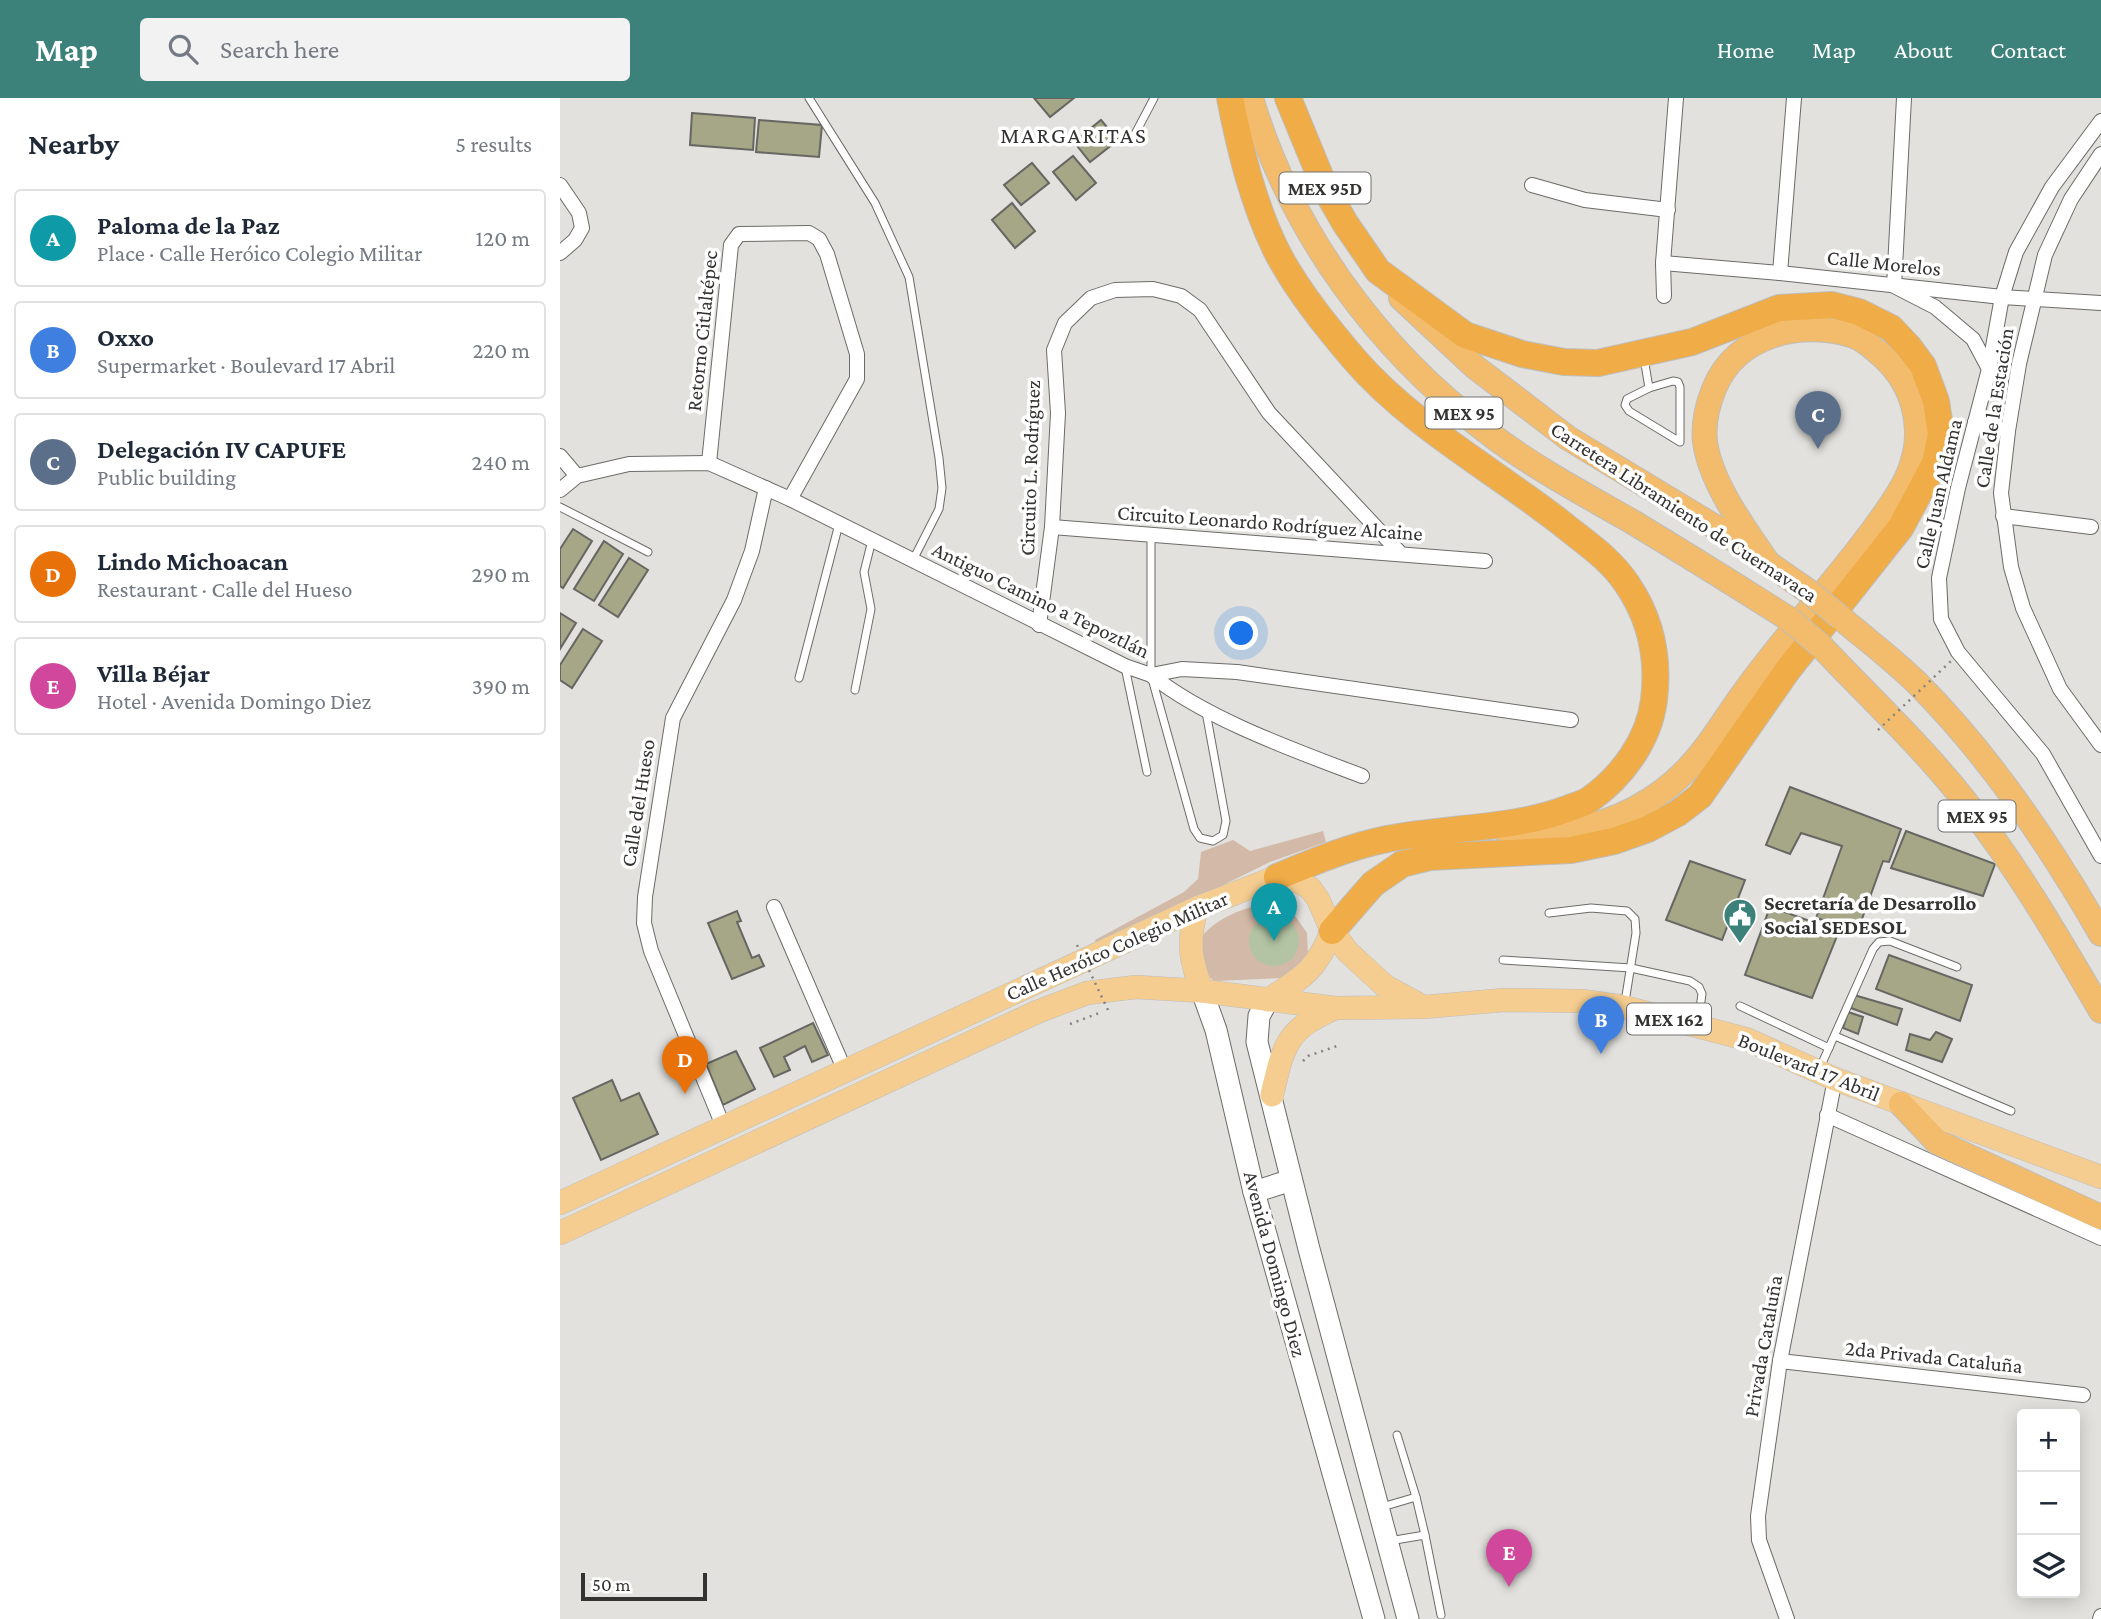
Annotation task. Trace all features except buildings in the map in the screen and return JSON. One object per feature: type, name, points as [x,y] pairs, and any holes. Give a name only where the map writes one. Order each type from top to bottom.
[{"type":"highway","points":[[1230,98],[1237,136],[1251,183],[1276,250],[1299,287],[1356,362],[1427,426],[1525,495],[1601,554],[1627,583],[1643,615],[1654,643],[1657,680],[1653,708],[1634,752],[1619,776],[1587,802],[1542,818],[1374,843],[1333,853],[1277,877]]},
{"type":"highway","name":"Carretera Libramiento de Cuernavaca","points":[[1251,98],[1273,159],[1312,237],[1371,321],[1407,361],[1486,431],[1789,619],[1821,646],[1884,709],[1972,809],[2016,872],[2101,1011]]},
{"type":"highway","name":"MEX 95D","points":[[1288,98],[1325,188],[1378,271]]},
{"type":"highway","points":[[1332,931],[1373,884],[1402,864],[1430,857],[1571,850],[1614,841],[1648,829],[1678,813],[1700,796],[1787,671],[1900,527],[1936,463],[1941,434],[1936,401],[1923,366],[1891,328],[1859,312],[1832,305],[1779,309],[1692,342],[1644,354],[1598,363],[1564,362],[1522,354],[1465,335],[1378,271]]},
{"type":"highway","name":"Carretera Libramiento de Cuernavaca","points":[[1378,271],[1410,308],[1444,340],[1528,408],[1568,438],[1724,533],[1808,591],[1918,684],[1966,737],[2040,837],[2101,934]]},
{"type":"highway","points":[[1483,826],[1532,832],[1567,831],[1638,808],[1669,788],[1692,764],[1769,658],[1857,552],[1887,511],[1912,467],[1916,447],[1916,422],[1911,395],[1896,369],[1867,343],[1855,337],[1806,329],[1768,337],[1740,351],[1719,376],[1697,442],[1739,521],[1768,563]]},
{"type":"highway","points":[[1900,1104],[1937,1142],[2101,1217]]},
{"type":"main road","points":[[1277,877],[1297,881],[1310,888],[1318,899],[1332,931],[1348,952],[1385,986],[1424,1007]]},
{"type":"main road","name":"Calle Heróico Colegio Militar","points":[[560,1203],[1197,908],[1277,877]]},
{"type":"main road","name":"Avenida Domingo Diez","points":[[1197,908],[1190,947],[1192,962],[1216,1030],[1254,1192],[1374,1619]]},
{"type":"main road","points":[[1268,1000],[1311,971],[1322,955],[1332,931]]},
{"type":"main road","name":"Calle Heróico Colegio Militar","points":[[560,1233],[1037,1012],[1087,993],[1125,988],[1202,991],[1268,1000]]},
{"type":"main road","name":"Avenida Domingo Diez","points":[[1268,1000],[1259,1016],[1257,1042],[1408,1619]]},
{"type":"main road","name":"Boulevard 17 Abril","points":[[1268,1000],[1335,1008],[1424,1007],[1504,1000],[1582,1001],[1624,1007],[1746,1039],[1900,1104],[2101,1177]]},
{"type":"main road","points":[[1272,1095],[1278,1068],[1290,1037],[1314,1017],[1335,1008]]},
{"type":"main road","points":[[1254,1192],[1282,1183],[1292,1183]]},
{"type":"street","points":[[1664,296],[1663,263],[1676,98]]},
{"type":"street","points":[[1780,273],[1794,98]]},
{"type":"street","points":[[1904,98],[1894,286],[1935,307],[1973,339],[1989,369]]},
{"type":"street","name":"Calle Juan Aldama","points":[[2101,121],[2052,187],[2016,252],[2002,297],[1989,369],[1939,579],[1941,619],[1958,652],[2043,754],[2101,856]]},
{"type":"street","name":"Calle de la Estación","points":[[2101,154],[2071,199],[2045,255],[2019,364],[2001,493],[2011,567],[2022,608],[2060,688],[2101,744]]},
{"type":"street","points":[[560,185],[579,213],[582,228],[575,240],[560,253]]},
{"type":"street","points":[[1532,185],[1585,200],[1668,211]]},
{"type":"street","name":"Retorno Citlaltépec","points":[[709,463],[730,245],[739,234],[809,233],[819,239],[827,254],[857,355],[857,379],[790,499]]},
{"type":"street","name":"Calle Morelos","points":[[1663,263],[2002,297],[2101,303]]},
{"type":"street","name":"Circuito L. Rodríguez","points":[[1039,625],[1052,527],[1058,413],[1054,350],[1065,323],[1091,298],[1115,290],[1153,289],[1181,296],[1200,310],[1269,413],[1401,554]]},
{"type":"street","points":[[1975,422],[2008,430]]},
{"type":"street","points":[[560,456],[577,476]]},
{"type":"street","name":"Antiguo Camino a Tepoztlán","points":[[560,490],[577,476],[629,464],[709,463],[790,499],[1039,625],[1125,666],[1151,675],[1182,669],[1237,672],[1571,720]]},
{"type":"street","name":"Calle del Hueso","points":[[724,1128],[651,951],[644,923],[645,897],[673,718],[734,600],[752,551],[766,488]]},
{"type":"street","points":[[2003,516],[2091,527]]},
{"type":"street","name":"Circuito Leonardo Rodríguez Alcaine","points":[[1052,527],[1485,561]]},
{"type":"street","points":[[1151,675],[1172,692],[1205,711],[1362,776]]},
{"type":"street","points":[[774,907],[845,1071]]},
{"type":"street","name":"Privada Cataluña","points":[[1787,1619],[1759,1541],[1758,1516],[1780,1361],[1827,1115],[1827,1075]]},
{"type":"street","points":[[1827,1115],[2101,1238]]},
{"type":"street","name":"2da Privada Cataluña","points":[[1780,1361],[2083,1395]]},
{"type":"lane","points":[[809,98],[875,203],[909,277],[942,488],[939,509],[913,561]]},
{"type":"lane","points":[[1133,136],[1154,98]]},
{"type":"lane","points":[[1644,354],[1650,388]]},
{"type":"lane","points":[[1680,442],[1681,387],[1678,382],[1650,388],[1627,399],[1625,405],[1629,411],[1680,442],[1697,442]]},
{"type":"lane","points":[[560,507],[648,552]]},
{"type":"lane","points":[[799,678],[839,524]]},
{"type":"lane","points":[[1151,536],[1151,675],[1194,829],[1200,838],[1213,841],[1223,835],[1226,821],[1205,711]]},
{"type":"lane","points":[[855,691],[871,609],[864,572],[872,540]]},
{"type":"lane","points":[[1125,666],[1147,772]]},
{"type":"lane","points":[[1549,913],[1591,908],[1627,911],[1635,919],[1636,933],[1624,1007]]},
{"type":"lane","points":[[1827,1075],[1829,1048],[1873,949],[1879,942],[1890,941],[1957,967]]},
{"type":"lane","points":[[1503,960],[1631,968],[1690,981],[1699,987],[1702,995],[1698,1027]]},
{"type":"lane","points":[[1740,1006],[1829,1048]]},
{"type":"lane","points":[[1835,1036],[2011,1111]]},
{"type":"lane","points":[[1397,1436],[1416,1497],[1441,1615]]},
{"type":"lane","points":[[1378,1508],[1416,1497]]},
{"type":"lane","points":[[1387,1542],[1425,1535]]},
{"type":"path","points":[[1878,730],[1951,661]]},
{"type":"path","points":[[1070,1024],[1108,1010],[1077,945]]},
{"type":"path","points":[[1302,1063],[1308,1056],[1337,1046]]},
{"type":"shaded area","points":[[1323,831],[1326,842],[1270,862],[1097,947],[1095,940],[1184,892],[1198,879],[1201,852],[1233,840],[1250,851]]},
{"type":"shaded area","points":[[1268,903],[1286,906],[1307,933],[1308,954],[1299,967],[1281,978],[1214,981],[1203,971],[1198,941],[1220,920]]},
{"type":"shaded area","points":[[1274,916],[1292,923],[1299,941],[1292,959],[1274,966],[1256,959],[1249,941],[1256,923]]},
{"type":"place","name":"Delegación IV CAPUFE","points":[[1818,449]]},
{"type":"place","name":"Paloma de la Paz","points":[[1274,941]]},
{"type":"place","name":"Secretaría de Desarrollo Social SEDESOL","points":[[1740,945]]},
{"type":"place","name":"Oxxo","points":[[1601,1054]]},
{"type":"place","name":"Lindo Michoacan","points":[[685,1094]]},
{"type":"place","name":"Villa Béjar","points":[[1509,1587]]},
{"type":"district","name":"MARGARITAS","points":[[1074,135]]}]
